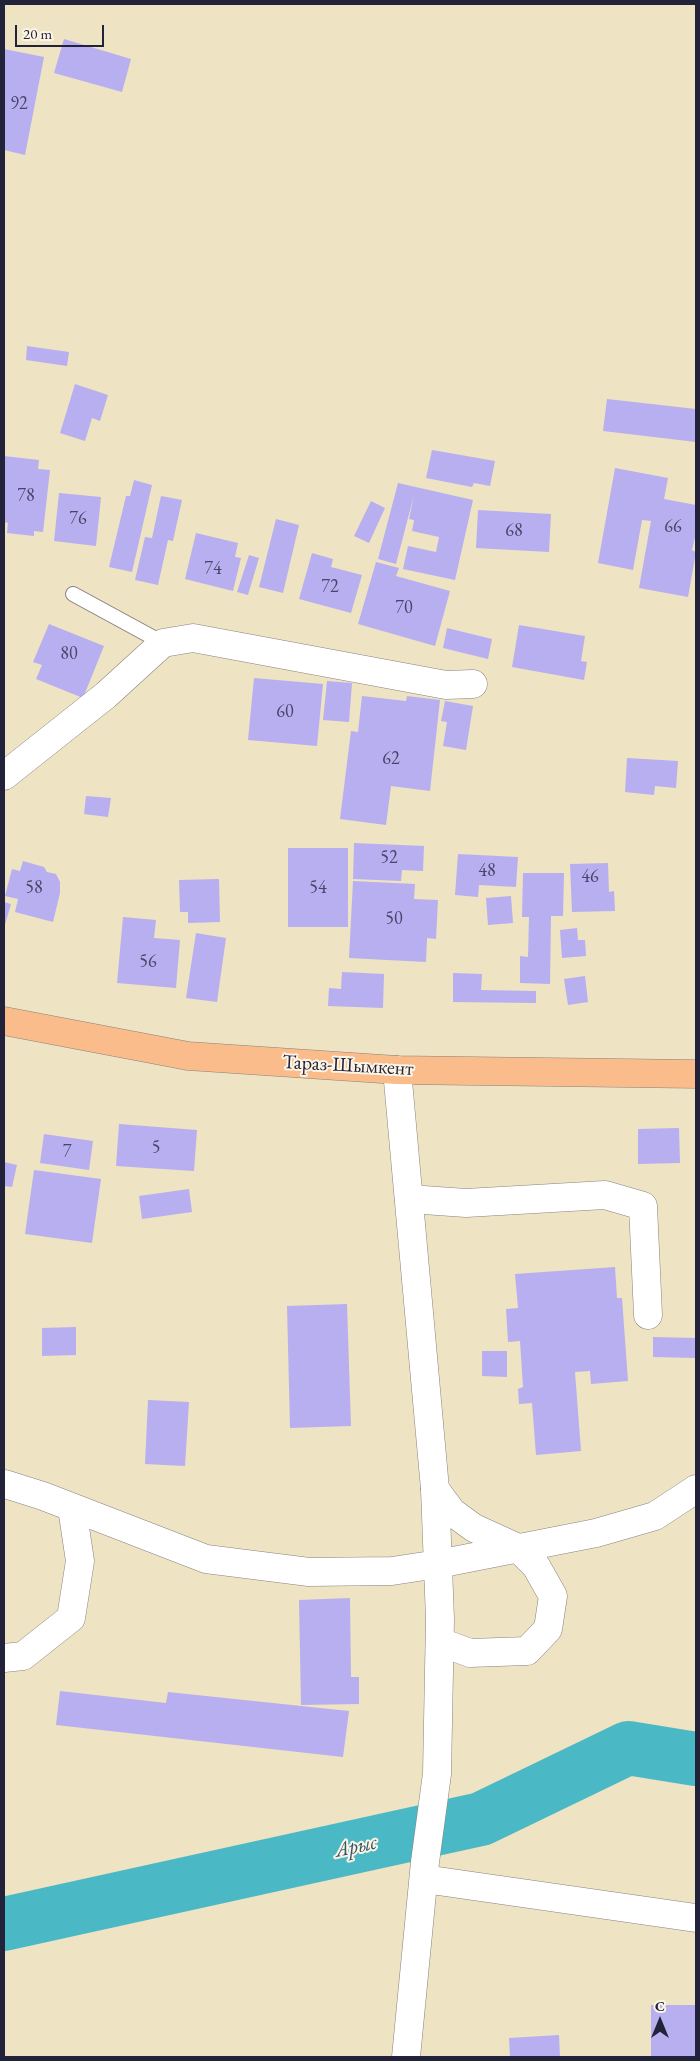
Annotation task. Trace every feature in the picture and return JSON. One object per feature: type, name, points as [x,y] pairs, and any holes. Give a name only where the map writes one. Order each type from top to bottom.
[{"type":"main road","name":"Тараз-Шымкент","points":[[4,1021],[188,1056],[397,1070],[696,1074]]},
{"type":"street","points":[[4,776],[106,695],[163,643],[193,638],[446,686],[473,684]]},
{"type":"street","points":[[397,1070],[435,1489],[440,1642],[437,1774],[424,1871],[406,2057]]},
{"type":"street","points":[[409,1199],[466,1203],[605,1195],[643,1206],[648,1315]]},
{"type":"street","points":[[5,1484],[206,1559],[310,1572],[392,1571],[438,1564],[596,1533],[656,1516],[696,1489]]},
{"type":"street","points":[[435,1489],[452,1512],[474,1528],[518,1548],[536,1566],[553,1596],[548,1629],[527,1651],[470,1653],[440,1642]]},
{"type":"street","points":[[4,1658],[23,1656],[71,1618],[80,1561],[72,1508]]},
{"type":"street","points":[[424,1871],[696,1918]]},
{"type":"lane","points":[[73,594],[163,643]]},
{"type":"building","points":[[64,39],[131,59],[122,92],[54,73]]},
{"type":"building","points":[[4,49],[44,57],[25,155],[4,150]]},
{"type":"building","points":[[27,346],[69,352],[67,366],[26,360]]},
{"type":"building","points":[[75,384],[108,395],[100,421],[92,418],[85,441],[60,433]]},
{"type":"building","points":[[607,399],[696,409],[696,442],[603,431]]},
{"type":"building","points":[[432,450],[495,461],[490,486],[474,483],[472,487],[426,478]]},
{"type":"building","points":[[4,456],[39,460],[38,469],[50,470],[43,532],[34,531],[34,536],[7,533],[8,523],[4,522]]},
{"type":"building","points":[[615,468],[668,478],[664,499],[696,505],[696,533],[692,550],[696,552],[688,597],[639,588],[651,521],[642,520],[633,570],[598,563]]},
{"type":"building","points":[[134,480],[152,485],[132,572],[109,567],[126,496],[130,496]]},
{"type":"building","points":[[398,483],[473,500],[455,580],[403,569],[408,546],[436,552],[439,537],[412,531],[414,520],[409,519],[414,495],[396,564],[378,559]]},
{"type":"building","points":[[59,493],[101,497],[96,546],[54,541]]},
{"type":"building","points":[[161,496],[182,500],[173,541],[168,540],[158,585],[135,580],[145,537],[152,538]]},
{"type":"building","points":[[371,501],[385,508],[369,543],[354,536]]},
{"type":"building","points":[[478,510],[551,514],[549,552],[476,548]]},
{"type":"building","points":[[276,519],[299,525],[283,593],[259,587]]},
{"type":"building","points":[[196,533],[238,543],[235,557],[241,558],[233,591],[185,579]]},
{"type":"building","points":[[312,553],[333,559],[331,567],[362,575],[351,613],[299,599]]},
{"type":"building","points":[[249,555],[259,558],[248,595],[237,592]]},
{"type":"building","points":[[376,562],[399,568],[396,576],[450,591],[435,646],[358,624]]},
{"type":"building","points":[[49,624],[104,646],[83,698],[36,679],[42,665],[33,662]]},
{"type":"building","points":[[519,625],[585,636],[581,661],[587,662],[584,680],[512,667]]},
{"type":"building","points":[[447,628],[492,639],[488,659],[443,648]]},
{"type":"building","points":[[254,678],[323,684],[317,746],[248,740]]},
{"type":"building","points":[[327,681],[352,683],[349,722],[323,720]]},
{"type":"building","points":[[362,696],[406,701],[407,696],[440,700],[430,791],[391,786],[386,825],[340,819],[351,731],[358,732]]},
{"type":"building","points":[[445,701],[473,706],[466,750],[443,746],[447,722],[441,721]]},
{"type":"building","points":[[627,758],[678,761],[676,788],[655,786],[654,795],[625,792]]},
{"type":"building","points":[[86,796],[111,798],[108,817],[84,814]]},
{"type":"building","points":[[354,843],[424,846],[423,871],[402,870],[401,881],[353,879]]},
{"type":"building","points":[[288,848],[348,848],[348,927],[288,927]]},
{"type":"building","points":[[458,854],[518,857],[516,887],[479,885],[478,897],[455,895]]},
{"type":"building","points":[[23,861],[44,867],[47,872],[56,874],[60,882],[60,893],[53,922],[15,912],[18,899],[5,896],[12,869],[20,871]]},
{"type":"building","points":[[608,863],[609,892],[614,891],[615,911],[572,912],[570,864]]},
{"type":"building","points":[[523,873],[564,873],[563,916],[551,916],[550,984],[520,983],[520,956],[528,957],[529,917],[522,917]]},
{"type":"building","points":[[219,879],[220,922],[188,923],[188,912],[180,912],[179,880]]},
{"type":"building","points":[[353,881],[415,884],[414,899],[438,900],[436,939],[427,938],[426,962],[349,958]]},
{"type":"building","points":[[511,896],[513,923],[488,925],[486,898]]},
{"type":"building","points":[[4,902],[11,904],[4,928]]},
{"type":"building","points":[[123,917],[156,920],[154,938],[180,940],[176,988],[117,983]]},
{"type":"building","points":[[577,928],[578,940],[585,940],[586,956],[562,958],[560,930]]},
{"type":"building","points":[[196,933],[226,938],[217,1002],[186,998]]},
{"type":"building","points":[[342,972],[384,974],[383,1008],[328,1006],[329,988],[341,989]]},
{"type":"building","points":[[453,973],[482,974],[481,990],[536,991],[536,1003],[453,1002]]},
{"type":"building","points":[[585,976],[588,1002],[568,1005],[564,979]]},
{"type":"building","points":[[119,1124],[197,1130],[194,1171],[116,1166]]},
{"type":"building","points":[[679,1128],[680,1163],[638,1164],[638,1129]]},
{"type":"building","points":[[44,1134],[93,1141],[89,1170],[40,1163]]},
{"type":"building","points":[[4,1162],[17,1165],[12,1187],[4,1186]]},
{"type":"building","points":[[34,1170],[101,1179],[92,1243],[25,1234]]},
{"type":"building","points":[[189,1189],[192,1212],[142,1219],[139,1196]]},
{"type":"building","points":[[615,1267],[617,1298],[622,1298],[628,1381],[591,1384],[590,1371],[575,1372],[581,1451],[536,1455],[532,1403],[519,1404],[518,1389],[523,1387],[520,1341],[508,1342],[506,1309],[518,1308],[515,1274]]},
{"type":"building","points":[[347,1304],[351,1426],[290,1428],[287,1306]]},
{"type":"building","points":[[76,1327],[76,1355],[42,1356],[42,1328]]},
{"type":"building","points":[[653,1337],[696,1338],[696,1358],[653,1357]]},
{"type":"building","points":[[482,1351],[507,1351],[507,1377],[482,1376]]},
{"type":"building","points":[[148,1400],[189,1402],[185,1466],[145,1464]]},
{"type":"building","points":[[350,1598],[351,1677],[359,1677],[359,1704],[301,1705],[299,1600]]},
{"type":"building","points":[[60,1691],[166,1703],[168,1692],[349,1711],[343,1757],[56,1725]]},
{"type":"building","points":[[651,2005],[696,2005],[696,2057],[651,2057]]},
{"type":"building","points":[[559,2035],[560,2057],[510,2057],[509,2038]]},
{"type":"waterway","name":"Арыс","points":[[4,1924],[481,1819],[628,1748],[696,1759]]}]
